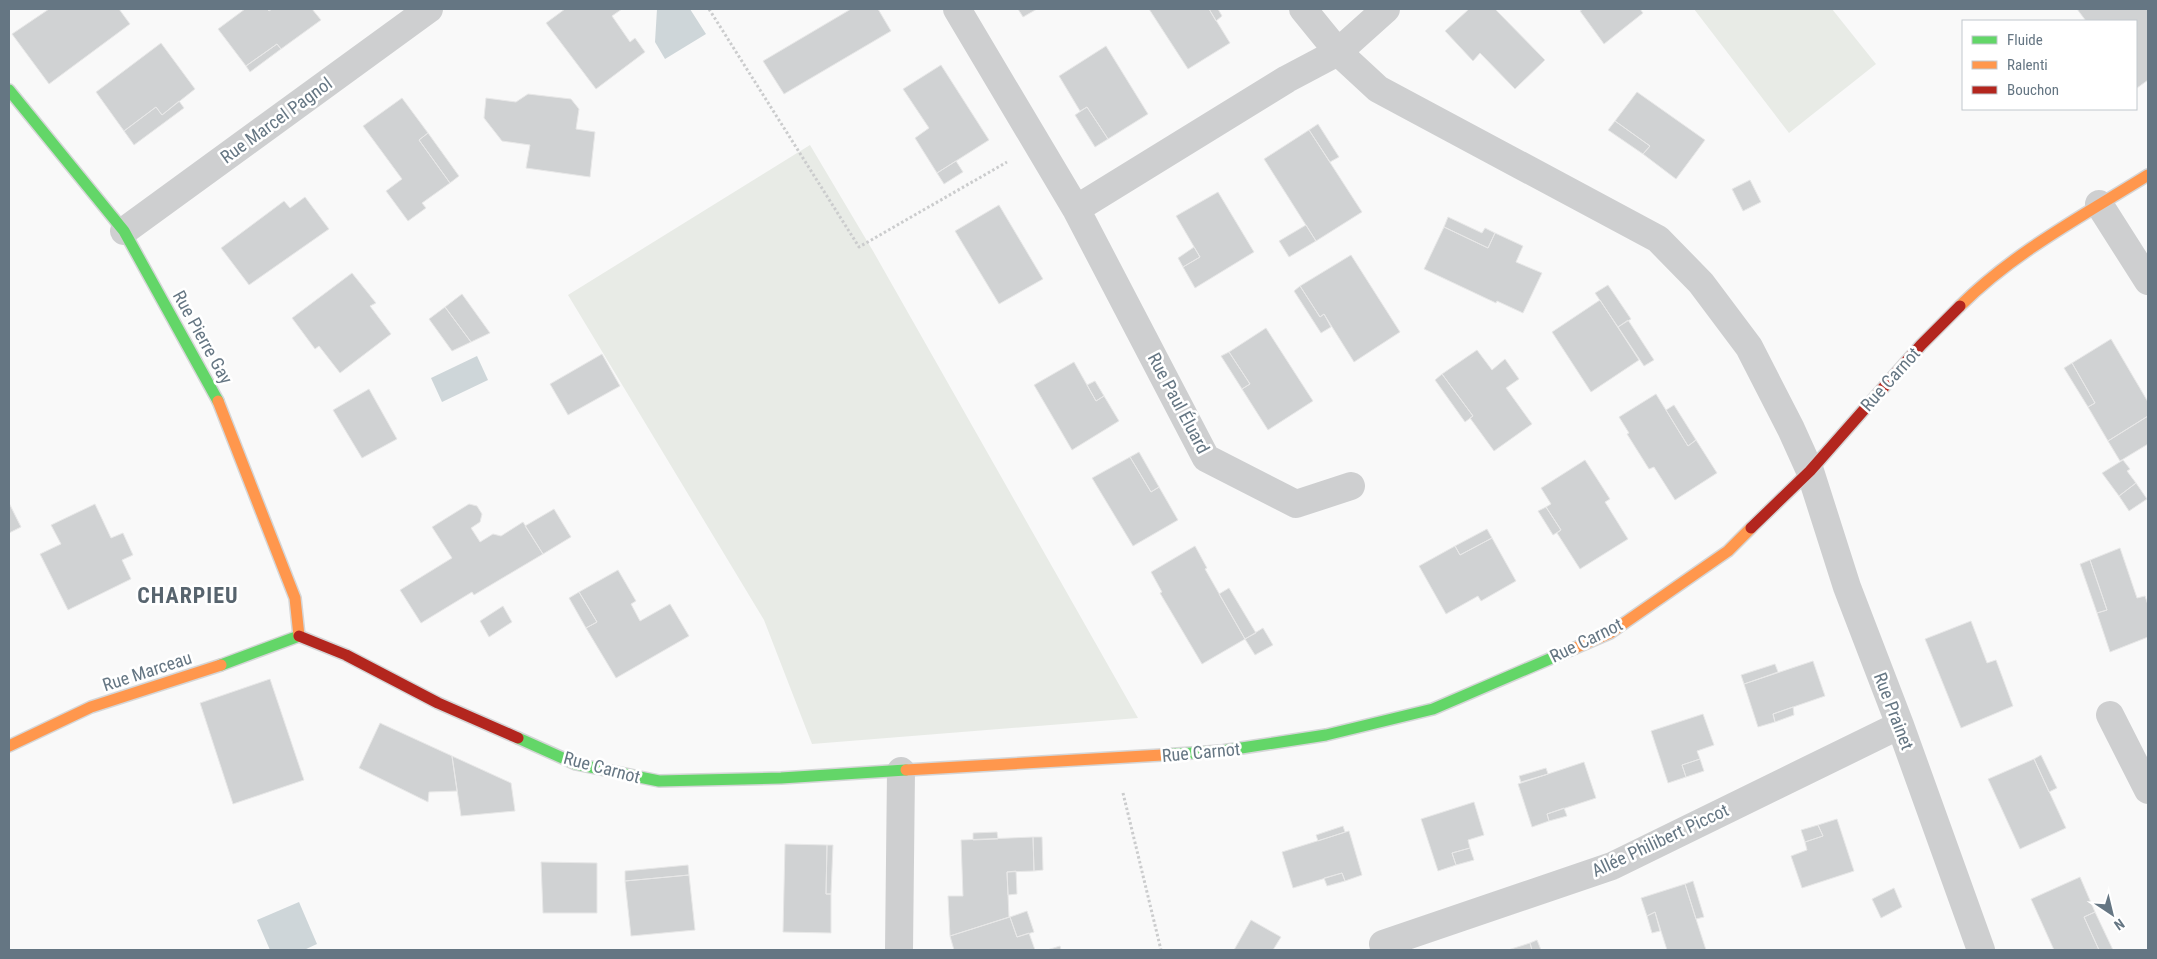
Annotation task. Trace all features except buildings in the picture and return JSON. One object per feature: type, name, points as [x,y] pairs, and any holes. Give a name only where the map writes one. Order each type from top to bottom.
[{"type":"street","name":"Rue Marcel Pagnol","points":[[124,231],[429,9]]},
{"type":"street","name":"Rue Paul Éluard","points":[[956,9],[1076,209],[1206,458],[1296,504],[1351,486]]},
{"type":"street","name":"Rue Prainet","points":[[1303,9],[1338,52],[1378,90],[1658,239],[1701,283],[1749,347],[1791,429],[1810,472],[1847,587],[1900,724],[1981,950]]},
{"type":"street","points":[[1076,209],[1287,79],[1338,52],[1386,9]]},
{"type":"street","name":"Rue Pierre Gay","points":[[9,90],[124,231],[220,404],[295,598],[299,636]]},
{"type":"street","name":"Rue Carnot","points":[[299,636],[346,655],[438,703],[576,764],[659,782],[781,778],[1117,759],[1222,751],[1326,735],[1433,709],[1610,632],[1728,552],[1810,472],[1921,345],[1978,288],[2038,243],[2148,175]]},
{"type":"street","points":[[2099,204],[2148,281]]},
{"type":"street","name":"Rue Marceau","points":[[9,746],[91,707],[235,660],[299,636]]},
{"type":"street","points":[[2110,715],[2148,790]]},
{"type":"street","name":"Allée Philibert Piccot","points":[[1383,944],[1612,866],[1900,724]]},
{"type":"street","points":[[899,950],[901,771]]},
{"type":"path","points":[[709,9],[859,247],[999,167]]},
{"type":"path","points":[[1117,759],[1125,805],[1161,950]]},
{"type":"shaded area","points":[[657,9],[690,9],[706,34],[665,59],[655,42]]},
{"type":"shaded area","points":[[1694,9],[1832,9],[1876,64],[1789,133]]},
{"type":"shaded area","points":[[810,145],[873,251],[1138,718],[812,744],[764,620],[568,295]]},
{"type":"shaded area","points":[[477,356],[488,380],[442,402],[431,378]]},
{"type":"shaded area","points":[[299,902],[317,944],[304,950],[270,950],[257,920]]},
{"type":"traffic: fast","points":[[9,90],[124,231],[218,401]]},
{"type":"traffic: fast","points":[[221,665],[299,636]]},
{"type":"traffic: fast","points":[[1162,755],[1222,751],[1326,735],[1433,709],[1575,648]]},
{"type":"traffic: fast","points":[[518,738],[576,764],[659,781],[781,778],[906,770]]},
{"type":"traffic: slow","points":[[1960,306],[2003,268],[2026,251],[2148,175]]},
{"type":"traffic: slow","points":[[218,401],[295,598],[299,636]]},
{"type":"traffic: slow","points":[[1575,648],[1610,633],[1728,551],[1751,528]]},
{"type":"traffic: slow","points":[[9,746],[91,707],[221,665]]},
{"type":"traffic: slow","points":[[906,770],[1162,755]]},
{"type":"traffic: jam","points":[[1751,528],[1810,471],[1921,345],[1960,306]]},
{"type":"traffic: jam","points":[[299,636],[346,655],[438,703],[518,738]]},
{"type":"district","name":"CHARPIEU","points":[[188,595]]}]
